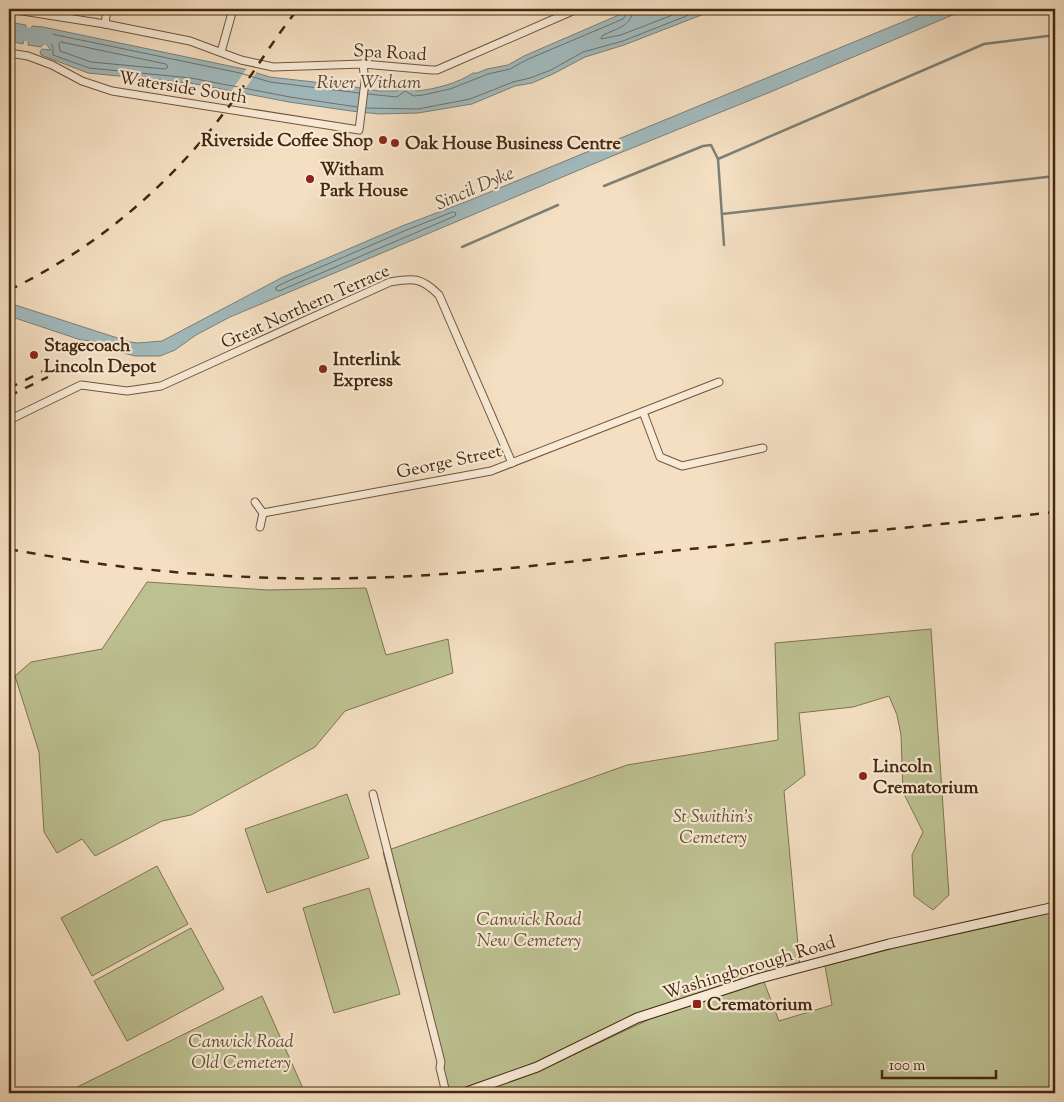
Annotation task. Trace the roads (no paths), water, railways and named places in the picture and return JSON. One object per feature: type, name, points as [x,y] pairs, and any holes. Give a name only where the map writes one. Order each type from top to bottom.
[{"type":"main road","name":"Washingborough Road","points":[[464,1093],[537,1067],[637,1018],[757,979],[889,944],[1055,907]]},
{"type":"street","name":"Spa Road","points":[[10,9],[106,24],[190,41],[248,62],[280,68],[363,64],[437,70],[576,9]]},
{"type":"street","points":[[106,24],[108,9]]},
{"type":"street","points":[[222,52],[233,9]]},
{"type":"street","name":"Waterside South","points":[[9,53],[28,56],[52,65],[82,81],[112,91],[359,130],[365,82],[363,64]]},
{"type":"street","name":"Great Northern Terrace","points":[[9,420],[80,385],[127,391],[161,386],[390,282],[410,278],[428,284],[439,294],[512,463]]},
{"type":"street","name":"George Street","points":[[263,512],[491,471],[719,382]]},
{"type":"street","points":[[643,412],[660,456],[682,466],[763,448]]},
{"type":"street","points":[[255,502],[263,512],[260,527]]},
{"type":"street","points":[[374,794],[441,1062],[440,1068],[446,1093]]},
{"type":"water","points":[[622,9],[717,9],[624,45],[585,57],[532,83],[515,86],[472,104],[418,113],[379,114],[351,111],[289,102],[190,83],[88,73],[41,55],[42,49],[51,50],[46,44],[43,44],[41,47],[28,45],[32,26],[43,27],[244,69],[270,77],[379,91],[397,91],[394,84],[413,87],[417,91],[446,85],[461,80],[473,73],[508,65],[524,56],[621,14]]},
{"type":"water","points":[[934,9],[973,9],[955,14],[610,157],[230,317],[196,335],[175,350],[160,356],[135,356],[112,350],[105,345],[93,341],[81,340],[9,316],[9,303],[130,342],[162,341],[283,277],[402,226],[468,201]]},
{"type":"water","points":[[9,22],[26,25],[23,44],[9,41]]},
{"type":"waterway","name":"River Witham","points":[[9,31],[47,38]]},
{"type":"waterway","points":[[718,159],[984,44],[1055,35]]},
{"type":"waterway","points":[[604,186],[703,146],[711,145],[718,159],[724,245]]},
{"type":"waterway","points":[[722,214],[1055,176]]},
{"type":"waterway","points":[[462,247],[558,205]]},
{"type":"railway","points":[[9,290],[70,256],[99,236],[153,192],[178,167],[223,114],[298,9]]},
{"type":"railway","points":[[9,388],[58,364]]},
{"type":"railway","points":[[9,396],[48,377]]},
{"type":"railway","points":[[9,549],[52,557],[184,573],[317,579],[400,577],[516,568],[1055,512]]},
{"type":"place","name":"Riverside Coffee Shop","points":[[383,140]]},
{"type":"place","name":"Oak House Business Centre","points":[[395,143]]},
{"type":"place","name":"Witham Park House","points":[[310,179]]},
{"type":"place","name":"Stagecoach Lincoln Depot","points":[[34,355]]},
{"type":"place","name":"Interlink Express","points":[[323,369]]},
{"type":"place","name":"Lincoln Crematorium","points":[[863,776]]},
{"type":"place","name":"Crematorium","points":[[697,1004]]},
{"type":"water label","name":"Sincil Dyke","points":[[474,187]]},
{"type":"park label","name":"St Swithin's Cemetery","points":[[713,826]]},
{"type":"park label","name":"Canwick Road New Cemetery","points":[[529,930]]},
{"type":"park label","name":"Canwick Road Old Cemetery","points":[[241,1051]]}]
